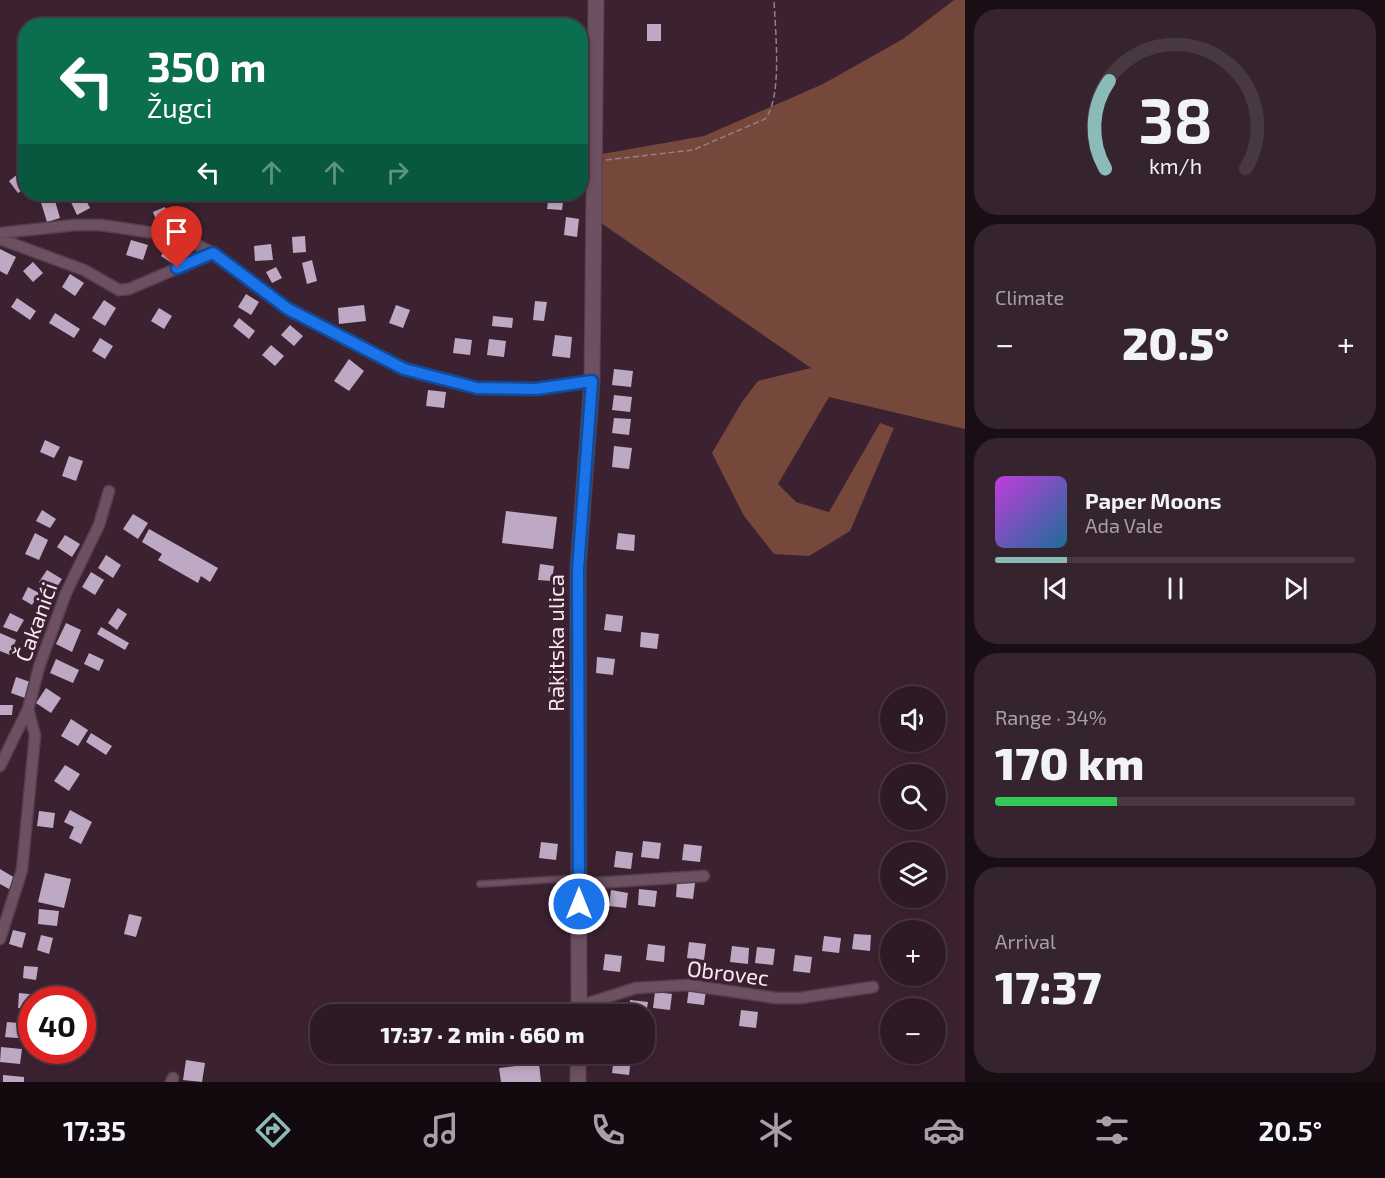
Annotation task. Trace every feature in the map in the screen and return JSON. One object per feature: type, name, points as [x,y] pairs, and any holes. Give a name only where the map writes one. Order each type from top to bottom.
[{"type":"street","name":"Rakitska ulica","points":[[579,1004],[578,569],[592,381],[596,0]]},
{"type":"street","points":[[0,233],[75,225],[101,225],[183,237],[213,253],[288,309],[404,369],[477,388],[536,389],[592,381]]},
{"type":"street","points":[[0,239],[84,270],[119,290],[129,290],[213,253]]},
{"type":"street","name":"Čakanići","points":[[0,766],[28,709],[40,664],[66,593],[99,525],[109,491]]},
{"type":"street","points":[[0,939],[22,870],[35,735],[28,709]]},
{"type":"street","points":[[579,881],[704,876]]},
{"type":"street","name":"Obrovec","points":[[595,1004],[636,988],[688,985],[776,999],[800,998],[873,987]]},
{"type":"street","points":[[578,1064],[578,1082]]},
{"type":"lane","points":[[480,884],[579,881]]},
{"type":"path","points":[[595,161],[693,150],[765,119],[770,113],[774,90],[774,0]]},
{"type":"shaded area","points":[[954,0],[965,0],[965,429],[829,397],[778,484],[796,502],[829,512],[880,423],[894,428],[850,531],[809,556],[774,554],[744,516],[712,453],[742,402],[758,381],[811,368],[601,223],[602,154],[704,136],[823,84],[903,39]]},
{"type":"building","points":[[647,24],[661,24],[661,41],[647,41]]},
{"type":"building","points":[[18,174],[18,193],[9,181]]},
{"type":"building","points":[[41,201],[55,201],[60,218],[47,222]]},
{"type":"building","points":[[70,201],[86,201],[90,208],[77,215]]},
{"type":"building","points":[[548,201],[563,201],[562,210],[547,209]]},
{"type":"building","points":[[165,207],[170,220],[158,225],[153,212]]},
{"type":"building","points":[[566,217],[579,219],[577,237],[564,235]]},
{"type":"building","points":[[305,236],[306,252],[293,253],[292,237]]},
{"type":"building","points":[[131,240],[148,245],[143,260],[126,255]]},
{"type":"building","points":[[169,243],[181,251],[173,264],[161,256]]},
{"type":"building","points":[[271,244],[273,260],[255,261],[254,246]]},
{"type":"building","points":[[0,249],[16,257],[7,275],[0,271]]},
{"type":"building","points":[[312,260],[317,281],[307,284],[302,263]]},
{"type":"building","points":[[33,262],[43,273],[33,282],[23,271]]},
{"type":"building","points":[[276,267],[282,278],[272,283],[266,272]]},
{"type":"building","points":[[70,274],[84,283],[75,296],[62,287]]},
{"type":"building","points":[[246,294],[259,302],[251,315],[238,307]]},
{"type":"building","points":[[17,298],[36,311],[30,320],[11,307]]},
{"type":"building","points":[[104,300],[116,308],[105,326],[92,318]]},
{"type":"building","points":[[535,301],[547,302],[544,321],[533,320]]},
{"type":"building","points":[[364,305],[366,321],[339,324],[338,308]]},
{"type":"building","points":[[396,305],[410,310],[403,328],[389,323]]},
{"type":"building","points":[[159,308],[172,316],[164,329],[151,321]]},
{"type":"building","points":[[55,313],[80,329],[74,338],[49,323]]},
{"type":"building","points":[[493,316],[513,318],[512,328],[492,326]]},
{"type":"building","points":[[239,318],[255,331],[249,339],[233,326]]},
{"type":"building","points":[[290,325],[303,336],[294,346],[281,335]]},
{"type":"building","points":[[555,335],[572,337],[570,358],[552,356]]},
{"type":"building","points":[[100,338],[113,346],[105,359],[92,351]]},
{"type":"building","points":[[455,338],[472,340],[470,355],[453,353]]},
{"type":"building","points":[[489,339],[506,341],[504,357],[487,355]]},
{"type":"building","points":[[271,345],[284,356],[275,366],[262,355]]},
{"type":"building","points":[[349,359],[364,371],[349,391],[334,381]]},
{"type":"building","points":[[614,369],[633,371],[631,387],[612,385]]},
{"type":"building","points":[[428,390],[446,392],[444,408],[426,406]]},
{"type":"building","points":[[614,395],[632,397],[630,412],[612,410]]},
{"type":"building","points":[[614,418],[631,419],[629,435],[612,433]]},
{"type":"building","points":[[45,440],[60,447],[54,458],[40,452]]},
{"type":"building","points":[[614,446],[632,448],[629,469],[612,467]]},
{"type":"building","points":[[69,456],[83,461],[76,481],[62,476]]},
{"type":"building","points":[[42,510],[56,519],[50,528],[36,521]]},
{"type":"building","points":[[506,511],[557,517],[553,549],[502,543]]},
{"type":"building","points":[[133,514],[148,523],[138,539],[123,529]]},
{"type":"building","points":[[149,529],[218,568],[210,582],[201,576],[198,583],[158,560],[162,554],[142,542]]},
{"type":"building","points":[[35,533],[48,540],[39,560],[25,554]]},
{"type":"building","points":[[618,533],[635,535],[634,551],[616,549]]},
{"type":"building","points":[[65,535],[80,544],[72,557],[57,547]]},
{"type":"building","points":[[106,555],[121,565],[113,578],[98,568]]},
{"type":"building","points":[[540,564],[554,566],[552,581],[538,580]]},
{"type":"building","points":[[47,570],[62,579],[54,592],[39,582]]},
{"type":"building","points":[[91,572],[104,580],[95,595],[82,587]]},
{"type":"building","points":[[28,587],[39,593],[32,605],[22,599]]},
{"type":"building","points":[[118,608],[127,614],[117,630],[108,623]]},
{"type":"building","points":[[10,613],[24,620],[17,632],[3,627]]},
{"type":"building","points":[[606,614],[623,616],[621,632],[604,630]]},
{"type":"building","points":[[66,623],[81,630],[72,652],[56,644]]},
{"type":"building","points":[[101,627],[129,643],[125,650],[97,634]]},
{"type":"building","points":[[641,632],[659,634],[657,649],[640,647]]},
{"type":"building","points":[[0,633],[16,640],[10,655],[0,651]]},
{"type":"building","points":[[89,653],[104,660],[99,671],[84,664]]},
{"type":"building","points":[[597,657],[615,659],[613,675],[596,673]]},
{"type":"building","points":[[56,659],[79,670],[73,683],[50,673]]},
{"type":"building","points":[[550,676],[567,678],[565,694],[548,692]]},
{"type":"building","points":[[16,677],[30,682],[25,698],[11,693]]},
{"type":"building","points":[[46,688],[61,698],[51,713],[36,703]]},
{"type":"building","points":[[0,705],[13,705],[12,715],[0,715]]},
{"type":"building","points":[[71,719],[88,730],[78,746],[61,736]]},
{"type":"building","points":[[91,733],[112,746],[106,755],[86,742]]},
{"type":"building","points":[[65,765],[80,774],[69,791],[54,781]]},
{"type":"building","points":[[70,810],[92,822],[81,844],[69,838],[74,827],[64,822]]},
{"type":"building","points":[[39,811],[55,813],[53,828],[37,826]]},
{"type":"building","points":[[643,841],[661,843],[659,859],[641,857]]},
{"type":"building","points":[[541,842],[558,844],[556,860],[539,858]]},
{"type":"building","points":[[684,844],[702,846],[700,862],[682,860]]},
{"type":"building","points":[[616,851],[633,853],[631,869],[614,867]]},
{"type":"building","points":[[0,869],[15,878],[9,889],[0,884]]},
{"type":"building","points":[[45,873],[71,879],[64,908],[38,902]]},
{"type":"building","points":[[677,881],[695,883],[693,899],[676,897]]},
{"type":"building","points":[[639,889],[657,891],[655,907],[638,905]]},
{"type":"building","points":[[611,890],[628,893],[626,908],[609,906]]},
{"type":"building","points":[[39,909],[59,911],[57,926],[38,924]]},
{"type":"building","points":[[129,914],[142,917],[136,937],[124,934]]},
{"type":"building","points":[[13,930],[26,933],[22,948],[9,944]]},
{"type":"building","points":[[854,934],[871,935],[870,951],[852,949]]},
{"type":"building","points":[[41,935],[53,938],[49,954],[37,950]]},
{"type":"building","points":[[824,936],[841,938],[839,953],[822,951]]},
{"type":"building","points":[[689,942],[706,944],[704,960],[687,958]]},
{"type":"building","points":[[648,944],[665,946],[664,962],[646,960]]},
{"type":"building","points":[[732,946],[749,948],[748,964],[730,962]]},
{"type":"building","points":[[757,947],[775,949],[773,965],[755,963]]},
{"type":"building","points":[[605,954],[622,956],[620,972],[603,970]]},
{"type":"building","points":[[795,955],[812,957],[810,973],[793,971]]},
{"type":"building","points":[[24,966],[38,967],[36,980],[23,978]]},
{"type":"building","points":[[689,988],[706,990],[704,1005],[687,1003]]},
{"type":"building","points":[[655,992],[672,994],[670,1010],[655,1008]]},
{"type":"building","points":[[630,1000],[648,1002],[648,1004],[630,1004]]},
{"type":"building","points":[[741,1010],[758,1012],[756,1028],[739,1026]]},
{"type":"building","points":[[7,1022],[18,1023],[18,1038],[5,1037]]},
{"type":"building","points":[[1,1047],[18,1049],[18,1064],[0,1062]]},
{"type":"building","points":[[186,1060],[205,1063],[202,1082],[183,1080]]},
{"type":"building","points":[[539,1064],[541,1082],[501,1082],[499,1068]]},
{"type":"building","points":[[613,1064],[630,1064],[629,1075],[612,1073]]},
{"type":"building","points":[[3,1075],[24,1077],[24,1082],[3,1082]]},
{"type":"route","points":[[177,268],[213,253],[288,309],[404,369],[477,388],[536,389],[592,381],[578,569],[579,904]]}]
